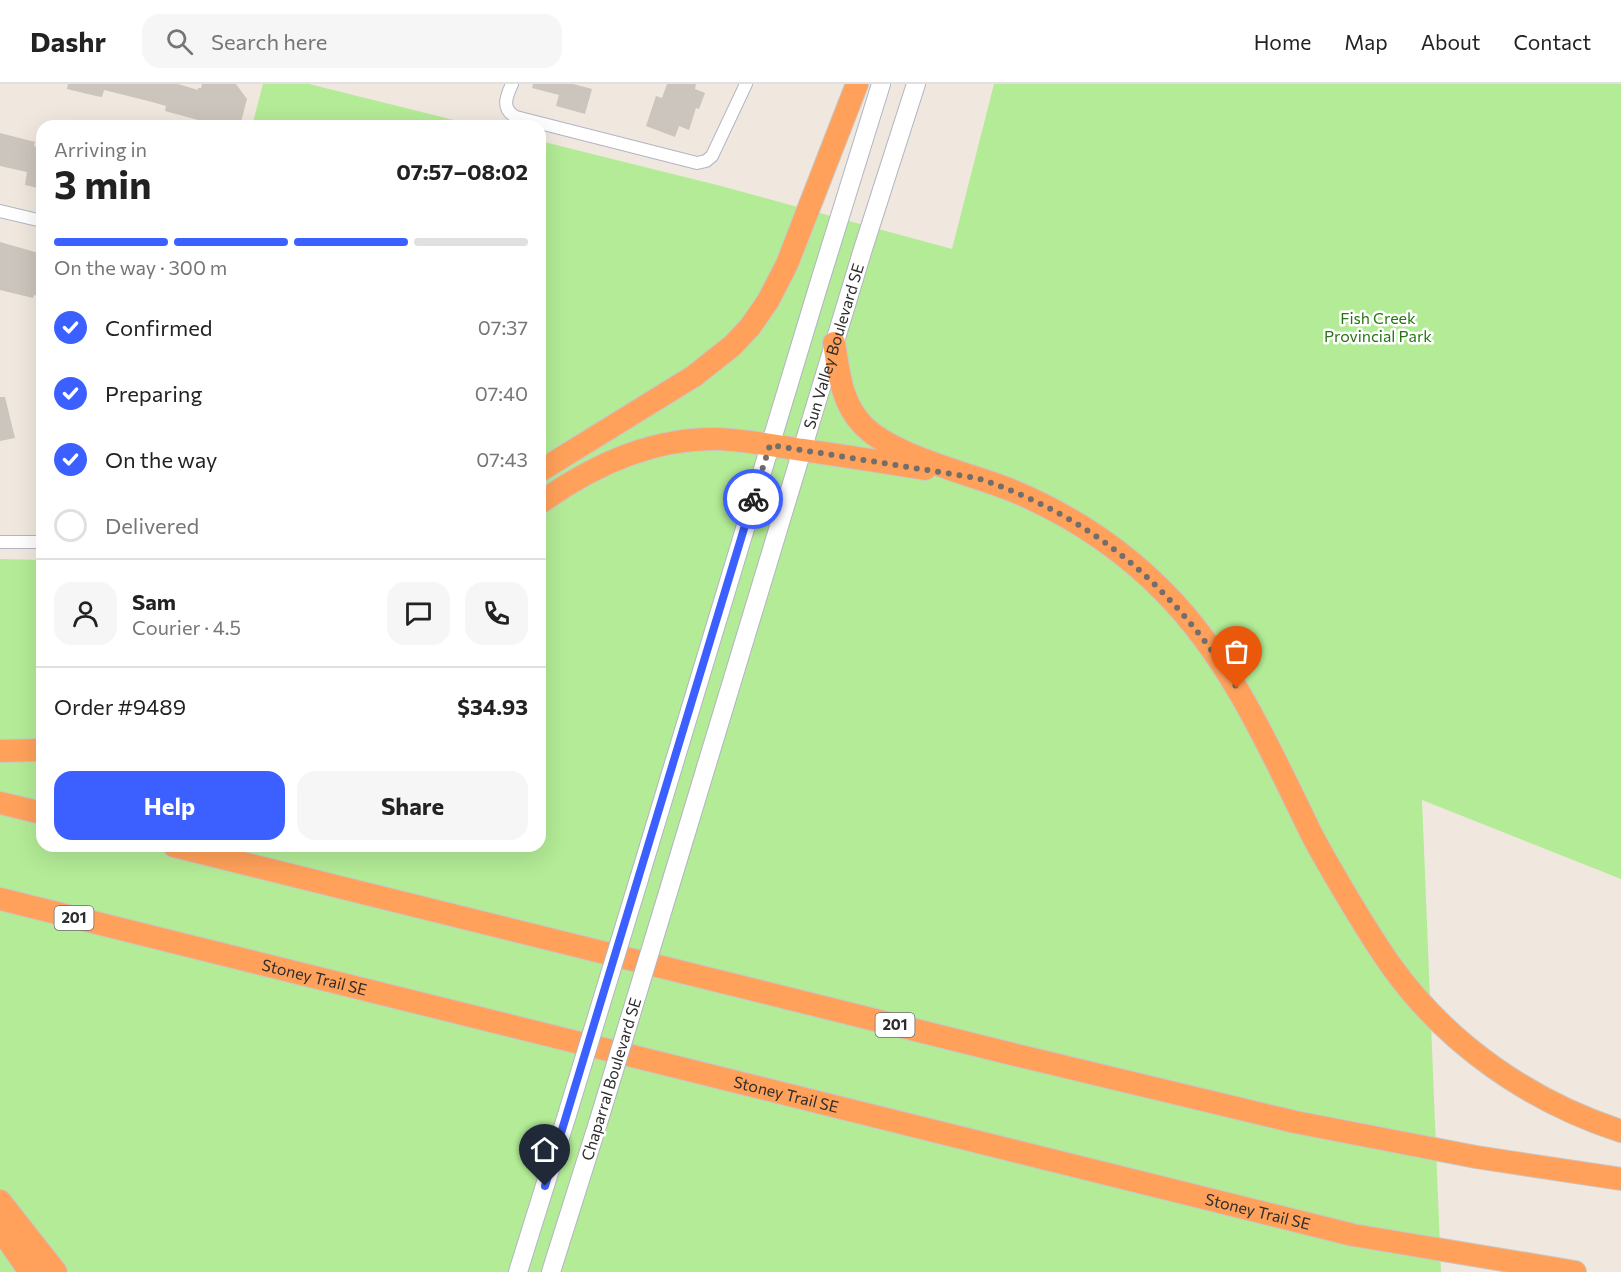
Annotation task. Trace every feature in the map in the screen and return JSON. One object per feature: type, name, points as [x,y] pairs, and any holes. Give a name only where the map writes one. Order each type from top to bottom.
[{"type":"highway","points":[[546,467],[694,376],[732,346],[750,327],[768,301],[787,264],[857,84]]},
{"type":"highway","points":[[834,343],[843,393],[866,429],[892,445],[1035,500],[1079,524],[1119,552],[1168,596],[1202,636],[1226,671],[1263,735],[1315,841],[1365,927],[1419,1001],[1471,1049],[1517,1085],[1599,1124],[1621,1131]]},
{"type":"highway","points":[[546,499],[604,464],[682,441],[712,439],[770,445],[977,478]]},
{"type":"highway","points":[[0,751],[36,750]]},
{"type":"highway","points":[[0,803],[36,812]]},
{"type":"highway","name":"201","points":[[198,852],[1023,1057],[1295,1122],[1476,1157],[1621,1179]]},
{"type":"highway","name":"Stoney Trail SE","points":[[0,899],[1353,1235],[1575,1272]]},
{"type":"highway","points":[[0,1201],[56,1272]]},
{"type":"highway","points":[[0,1229],[30,1272]]},
{"type":"main road","name":"Sun Valley Boulevard SE","points":[[639,879],[881,84]]},
{"type":"main road","name":"Sun Valley Boulevard SE","points":[[670,886],[834,343],[916,84]]},
{"type":"main road","name":"Chaparral Boulevard SE","points":[[518,1272],[639,879]]},
{"type":"main road","name":"Chaparral Boulevard SE","points":[[551,1272],[670,886]]},
{"type":"street","points":[[512,84],[505,104],[511,115],[528,120]]},
{"type":"street","points":[[546,125],[697,163],[706,161],[712,156],[747,84]]},
{"type":"street","points":[[0,211],[36,220]]},
{"type":"street","points":[[0,542],[36,542]]},
{"type":"green space","points":[[263,84],[309,84],[454,120],[254,120]]},
{"type":"green space","name":"Fish Creek Provincial Park","points":[[994,84],[1621,84],[1621,879],[1422,800],[1441,1272],[0,1272],[0,559],[36,560],[36,852],[546,852],[546,142],[721,186],[952,249]]},
{"type":"building","points":[[68,84],[178,84],[198,90],[202,84],[236,84],[247,99],[242,120],[198,120],[165,111],[166,106],[104,90],[102,97],[67,89]]},
{"type":"building","points":[[533,84],[573,84],[592,89],[585,114],[556,106],[559,95],[532,88]]},
{"type":"building","points":[[667,84],[696,84],[695,89],[705,93],[699,109],[696,108],[689,130],[679,126],[675,137],[646,126],[656,96],[662,98]]},
{"type":"building","points":[[0,133],[35,142],[36,188],[25,185],[27,172],[0,166]]},
{"type":"building","points":[[0,242],[36,252],[36,296],[33,298],[0,290]]},
{"type":"building","points":[[0,397],[5,397],[15,438],[0,441]]},
{"type":"way so far","points":[[753,499],[770,445],[977,478],[1009,489],[1072,520],[1105,541],[1139,568],[1193,625],[1237,688]]},
{"type":"route","points":[[545,1186],[753,499]]}]
